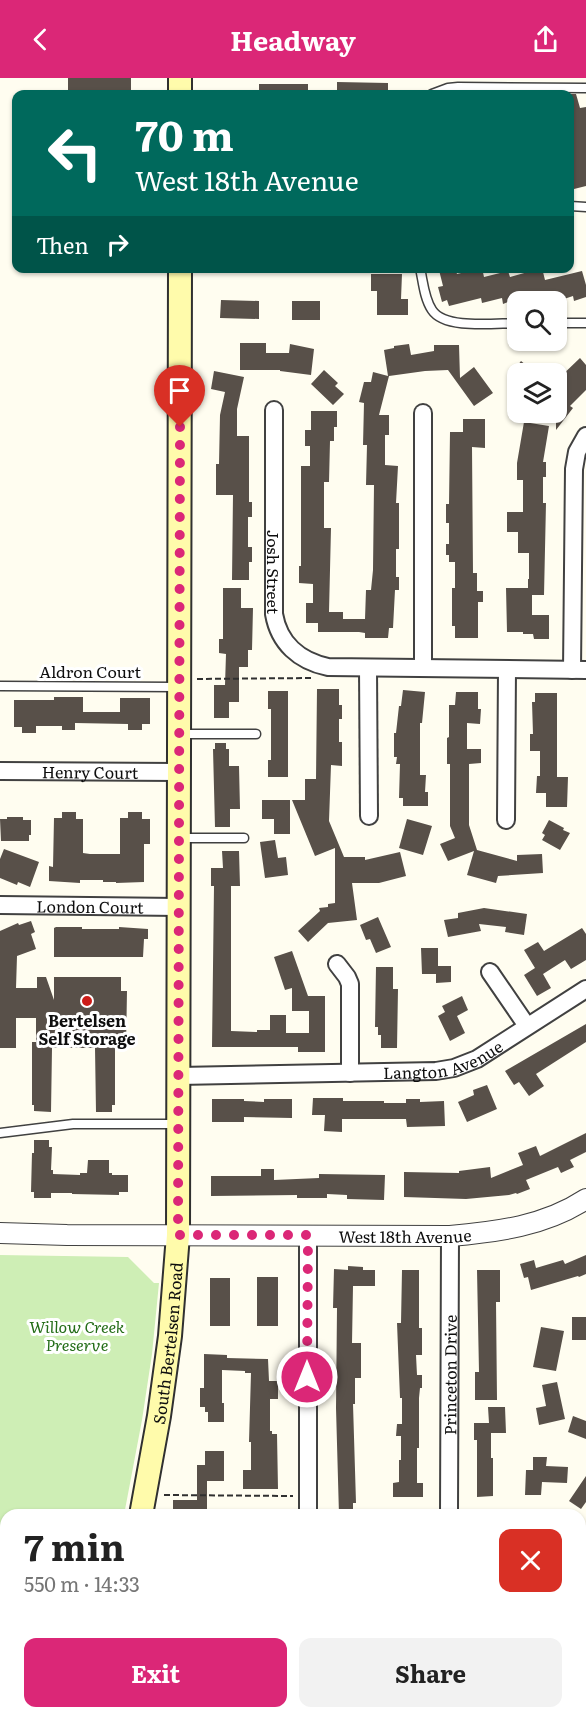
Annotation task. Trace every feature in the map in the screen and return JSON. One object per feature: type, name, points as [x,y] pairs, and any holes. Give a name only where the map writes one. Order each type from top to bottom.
[{"type":"main road","name":"South Bertelsen Road","points":[[143,1505],[170,1336],[178,1235],[180,273]]},
{"type":"street","name":"Josh Street","points":[[274,410],[275,620],[287,645],[297,654],[306,660],[327,667],[579,670]]},
{"type":"street","points":[[423,413],[423,668]]},
{"type":"street","points":[[579,670],[574,469],[577,452],[586,436]]},
{"type":"street","points":[[368,668],[369,816]]},
{"type":"street","points":[[506,820],[507,669]]},
{"type":"street","name":"Henry Court","points":[[0,771],[179,772]]},
{"type":"street","name":"London Court","points":[[0,905],[179,906]]},
{"type":"street","points":[[337,964],[350,984],[350,1073]]},
{"type":"street","points":[[490,972],[527,1026]]},
{"type":"street","name":"Langton Avenue","points":[[179,1076],[436,1071],[454,1068],[477,1059],[586,989]]},
{"type":"street","name":"West 18th Avenue","points":[[0,1233],[450,1236],[490,1232],[535,1223],[586,1199]]},
{"type":"street","points":[[308,1235],[308,1509]]},
{"type":"street","name":"Princeton Drive","points":[[449,1509],[450,1236]]},
{"type":"lane","points":[[443,90],[458,87],[586,88]]},
{"type":"lane","points":[[421,273],[428,303],[442,320],[456,323],[507,323]]},
{"type":"lane","points":[[567,323],[586,323]]},
{"type":"lane","name":"Aldron Court","points":[[0,686],[179,683]]},
{"type":"lane","points":[[179,734],[256,734]]},
{"type":"lane","points":[[179,838],[244,838]]},
{"type":"lane","points":[[0,1133],[73,1124],[178,1124]]},
{"type":"path","points":[[179,683],[317,678],[324,674],[327,667]]},
{"type":"path","points":[[143,1505],[308,1497]]},
{"type":"green space","name":"Willow Creek Preserve","points":[[0,1255],[128,1257],[154,1283],[159,1283],[152,1354],[125,1509],[0,1509]]},
{"type":"building","points":[[68,78],[131,78],[131,90],[68,90]]},
{"type":"building","points":[[337,82],[388,83],[388,90],[337,90]]},
{"type":"building","points":[[259,84],[308,84],[308,90],[259,90]]},
{"type":"building","points":[[574,94],[576,94],[580,108],[586,107],[586,186],[574,189]]},
{"type":"building","points":[[582,271],[586,285],[586,297],[574,301],[573,296],[567,298],[567,291],[507,291],[507,302],[503,304],[502,298],[482,303],[481,298],[449,306],[447,300],[442,302],[438,287],[443,286],[440,273],[483,273],[484,277],[509,273],[510,277],[524,273],[543,273],[545,280]]},
{"type":"building","points":[[371,274],[402,274],[401,299],[408,299],[408,315],[377,315],[377,291],[371,291]]},
{"type":"building","points":[[221,300],[259,301],[259,319],[220,318]]},
{"type":"building","points":[[292,301],[320,301],[320,320],[292,320]]},
{"type":"building","points":[[240,343],[266,343],[266,353],[289,353],[290,344],[314,349],[311,375],[280,370],[240,370]]},
{"type":"building","points":[[409,344],[411,355],[434,351],[434,345],[459,345],[460,378],[474,367],[493,393],[474,406],[448,370],[389,376],[379,415],[389,415],[389,435],[385,435],[385,465],[398,466],[396,503],[399,503],[399,549],[396,549],[396,577],[399,577],[399,590],[395,590],[393,628],[389,628],[388,638],[365,638],[365,633],[359,632],[318,632],[318,623],[306,623],[306,603],[313,603],[313,584],[299,583],[301,466],[310,466],[310,446],[305,446],[305,430],[311,430],[311,411],[337,411],[334,441],[330,441],[329,482],[324,482],[324,528],[331,528],[329,612],[343,612],[343,619],[365,619],[366,590],[371,590],[373,570],[374,485],[366,485],[367,445],[363,445],[364,403],[359,402],[364,382],[371,382],[373,372],[388,376],[384,350]]},
{"type":"building","points":[[580,358],[586,365],[586,390],[570,406],[573,408],[567,416],[567,370]]},
{"type":"building","points":[[324,370],[338,383],[335,386],[344,394],[333,405],[311,384]]},
{"type":"building","points":[[214,371],[244,377],[237,409],[237,436],[249,436],[249,502],[252,502],[252,517],[248,517],[248,547],[252,547],[252,562],[249,562],[249,580],[232,580],[233,495],[216,495],[220,415],[225,392],[211,389]]},
{"type":"building","points":[[463,419],[485,419],[485,448],[472,447],[473,573],[477,573],[477,591],[483,591],[483,602],[478,602],[478,638],[455,638],[455,626],[452,626],[452,588],[455,588],[455,562],[449,562],[449,555],[446,555],[446,544],[449,544],[446,504],[449,504],[450,432],[463,432]]},
{"type":"building","points":[[524,423],[549,426],[543,462],[546,462],[546,477],[543,477],[543,503],[546,503],[544,595],[532,595],[532,615],[549,615],[549,639],[534,639],[533,634],[523,634],[523,632],[507,632],[506,588],[528,588],[529,579],[529,553],[518,553],[518,532],[507,532],[507,512],[523,512],[523,480],[517,480],[517,463]]},
{"type":"building","points":[[223,588],[241,588],[241,608],[253,608],[252,650],[248,650],[248,667],[239,667],[239,702],[229,702],[229,718],[214,718],[214,685],[225,685],[226,654],[219,653],[219,639],[223,639]]},
{"type":"building","points":[[317,689],[339,689],[339,705],[342,705],[342,719],[339,719],[339,742],[342,742],[342,766],[331,765],[329,821],[344,857],[365,857],[365,860],[400,852],[406,876],[379,883],[352,883],[357,920],[328,923],[308,942],[298,931],[320,911],[319,908],[335,903],[335,848],[315,856],[292,800],[305,800],[305,779],[316,779]]},
{"type":"building","points":[[403,690],[425,692],[422,723],[420,723],[420,775],[426,775],[425,792],[428,792],[428,806],[403,806],[403,798],[399,798],[400,764],[396,764],[397,757],[394,757],[394,733],[396,733]]},
{"type":"building","points":[[268,691],[288,691],[288,777],[268,777],[268,760],[271,760],[271,709],[268,709]]},
{"type":"building","points":[[456,692],[478,692],[478,709],[481,709],[480,724],[467,723],[467,749],[481,749],[481,763],[469,764],[469,825],[477,850],[517,861],[517,855],[542,854],[543,873],[498,876],[496,883],[467,875],[474,851],[448,861],[440,844],[455,838],[450,826],[450,764],[447,764],[447,738],[449,737],[449,705],[455,705]]},
{"type":"building","points":[[535,693],[557,693],[557,777],[568,777],[567,807],[546,807],[546,793],[536,793],[537,776],[540,776],[540,751],[530,751],[530,734],[533,734],[532,702],[535,702]]},
{"type":"building","points":[[54,697],[83,697],[83,712],[120,712],[120,698],[150,698],[150,724],[142,724],[142,730],[128,730],[128,724],[75,723],[75,730],[62,730],[62,726],[36,726],[36,733],[22,733],[22,727],[14,727],[14,700],[54,700]]},
{"type":"building","points":[[215,743],[226,743],[226,749],[229,749],[229,766],[239,766],[240,809],[230,809],[230,827],[215,827],[213,749],[215,749]]},
{"type":"building","points":[[262,800],[290,800],[290,834],[274,834],[274,819],[262,819]]},
{"type":"building","points":[[62,812],[76,812],[76,819],[83,819],[83,853],[120,854],[120,818],[128,818],[128,812],[142,812],[142,819],[150,819],[150,844],[144,844],[144,882],[49,881],[49,866],[53,867],[54,818],[62,818]]},
{"type":"building","points":[[7,817],[23,817],[23,820],[31,820],[29,841],[1,841],[0,819],[7,819]]},
{"type":"building","points":[[407,819],[432,826],[423,855],[399,848]]},
{"type":"building","points":[[549,820],[570,833],[560,850],[542,840],[545,835],[542,833]]},
{"type":"building","points":[[275,840],[278,858],[286,857],[288,875],[265,878],[260,842]]},
{"type":"building","points":[[4,849],[39,862],[30,887],[18,882],[17,885],[0,878],[0,859]]},
{"type":"building","points":[[222,851],[239,851],[240,886],[231,886],[231,1031],[270,1030],[270,1015],[286,1015],[286,1033],[309,1033],[309,1011],[292,1011],[292,988],[285,990],[274,957],[292,951],[308,996],[325,996],[325,1052],[298,1052],[298,1047],[212,1047],[214,886],[211,886],[211,868],[223,868]]},
{"type":"building","points":[[484,908],[527,914],[524,935],[505,932],[506,927],[479,924],[481,931],[448,937],[444,920],[458,918],[458,913]]},
{"type":"building","points":[[378,917],[391,947],[376,953],[370,939],[366,940],[360,925]]},
{"type":"building","points":[[31,921],[35,932],[31,934],[36,949],[17,956],[16,988],[37,988],[37,977],[46,977],[54,1000],[54,977],[121,977],[121,991],[127,991],[126,1049],[115,1048],[115,1105],[112,1105],[112,1112],[96,1112],[95,1048],[52,1048],[51,1112],[34,1111],[34,1105],[32,1105],[32,1042],[36,1042],[36,1018],[16,1018],[16,1048],[0,1048],[0,931],[18,923],[19,925]]},
{"type":"building","points":[[54,928],[148,929],[148,939],[144,939],[143,957],[54,957]]},
{"type":"building","points":[[582,928],[586,934],[586,960],[571,969],[565,960],[543,974],[551,988],[537,996],[524,975],[535,968],[524,950],[538,942],[544,951]]},
{"type":"building","points":[[421,948],[438,948],[438,966],[451,966],[451,982],[436,983],[436,974],[422,974]]},
{"type":"building","points":[[376,967],[393,967],[393,989],[398,989],[397,1048],[381,1048],[381,1035],[378,1035],[378,1027],[375,1027]]},
{"type":"building","points":[[462,996],[468,1010],[457,1016],[465,1033],[450,1041],[438,1016],[445,1012],[442,1006]]},
{"type":"building","points":[[586,1024],[586,1042],[536,1074],[544,1086],[529,1096],[519,1082],[514,1085],[505,1071]]},
{"type":"building","points":[[487,1085],[497,1109],[467,1122],[458,1102],[474,1095],[473,1090]]},
{"type":"building","points":[[313,1098],[343,1098],[343,1101],[384,1101],[384,1103],[406,1103],[406,1099],[420,1099],[420,1102],[444,1101],[445,1126],[407,1127],[406,1119],[342,1119],[342,1132],[324,1131],[325,1115],[312,1115]]},
{"type":"building","points":[[212,1099],[244,1099],[244,1101],[264,1102],[264,1099],[292,1099],[292,1118],[244,1117],[244,1122],[212,1122]]},
{"type":"building","points":[[586,1133],[586,1152],[570,1160],[574,1167],[561,1173],[558,1167],[526,1180],[530,1189],[517,1194],[466,1199],[404,1197],[404,1172],[459,1173],[459,1171],[490,1167],[491,1178],[523,1165],[518,1153],[536,1146],[540,1156]]},
{"type":"building","points":[[34,1140],[49,1140],[49,1147],[52,1147],[51,1170],[53,1174],[80,1175],[80,1173],[87,1173],[88,1160],[109,1160],[109,1173],[128,1175],[128,1192],[119,1192],[119,1195],[51,1193],[51,1198],[34,1198],[34,1192],[31,1192]]},
{"type":"building","points":[[261,1169],[274,1169],[274,1180],[319,1178],[319,1174],[385,1175],[384,1200],[347,1199],[347,1195],[327,1194],[327,1198],[297,1198],[297,1195],[211,1196],[211,1176],[261,1176]]},
{"type":"building","points":[[586,1255],[586,1274],[531,1290],[528,1277],[524,1278],[520,1264],[534,1260],[536,1268],[563,1260],[565,1264]]},
{"type":"building","points":[[348,1266],[375,1270],[375,1286],[353,1286],[352,1343],[361,1343],[361,1378],[355,1378],[355,1404],[353,1404],[356,1503],[353,1503],[353,1509],[339,1509],[336,1408],[337,1308],[333,1308],[334,1269],[348,1270]]},
{"type":"building","points":[[402,1270],[419,1270],[419,1328],[422,1328],[422,1355],[416,1355],[417,1375],[422,1375],[422,1388],[420,1388],[419,1398],[417,1483],[423,1483],[423,1497],[393,1497],[393,1483],[399,1482],[399,1460],[401,1460],[401,1436],[396,1436],[397,1424],[402,1424],[397,1323],[401,1323]]},
{"type":"building","points":[[477,1270],[500,1270],[500,1302],[496,1302],[497,1400],[475,1400],[475,1372],[479,1372]]},
{"type":"building","points":[[257,1277],[278,1277],[278,1326],[257,1326]]},
{"type":"building","points":[[210,1278],[230,1278],[230,1326],[210,1326]]},
{"type":"building","points":[[572,1317],[586,1317],[586,1340],[572,1340]]},
{"type":"building","points":[[541,1327],[564,1331],[556,1371],[533,1367]]},
{"type":"building","points":[[204,1354],[227,1355],[227,1358],[268,1359],[269,1381],[278,1381],[278,1399],[270,1399],[270,1431],[272,1434],[277,1434],[278,1489],[243,1489],[243,1470],[251,1470],[251,1442],[249,1442],[251,1373],[222,1370],[224,1422],[208,1422],[208,1412],[205,1412],[205,1407],[200,1407],[200,1388],[204,1388]]},
{"type":"building","points":[[557,1382],[565,1419],[539,1425],[536,1408],[546,1406],[542,1385]]},
{"type":"building","points":[[488,1407],[505,1407],[506,1433],[491,1433],[493,1496],[477,1497],[477,1440],[474,1440],[474,1423],[489,1423]]},
{"type":"building","points":[[573,1416],[586,1421],[586,1439],[568,1432]]},
{"type":"building","points":[[205,1451],[224,1451],[224,1481],[207,1481],[207,1509],[173,1509],[173,1500],[197,1500],[197,1465],[205,1465]]},
{"type":"building","points":[[533,1457],[547,1457],[546,1466],[568,1467],[567,1483],[542,1482],[541,1495],[525,1495],[526,1470],[533,1470]]},
{"type":"building","points":[[586,1476],[586,1502],[581,1509],[569,1501]]},
{"type":"place","name":"Bertelsen Self Storage","points":[[87,1001]]},
{"type":"route","points":[[180,427],[178,1235],[308,1235],[307,1377]]}]
